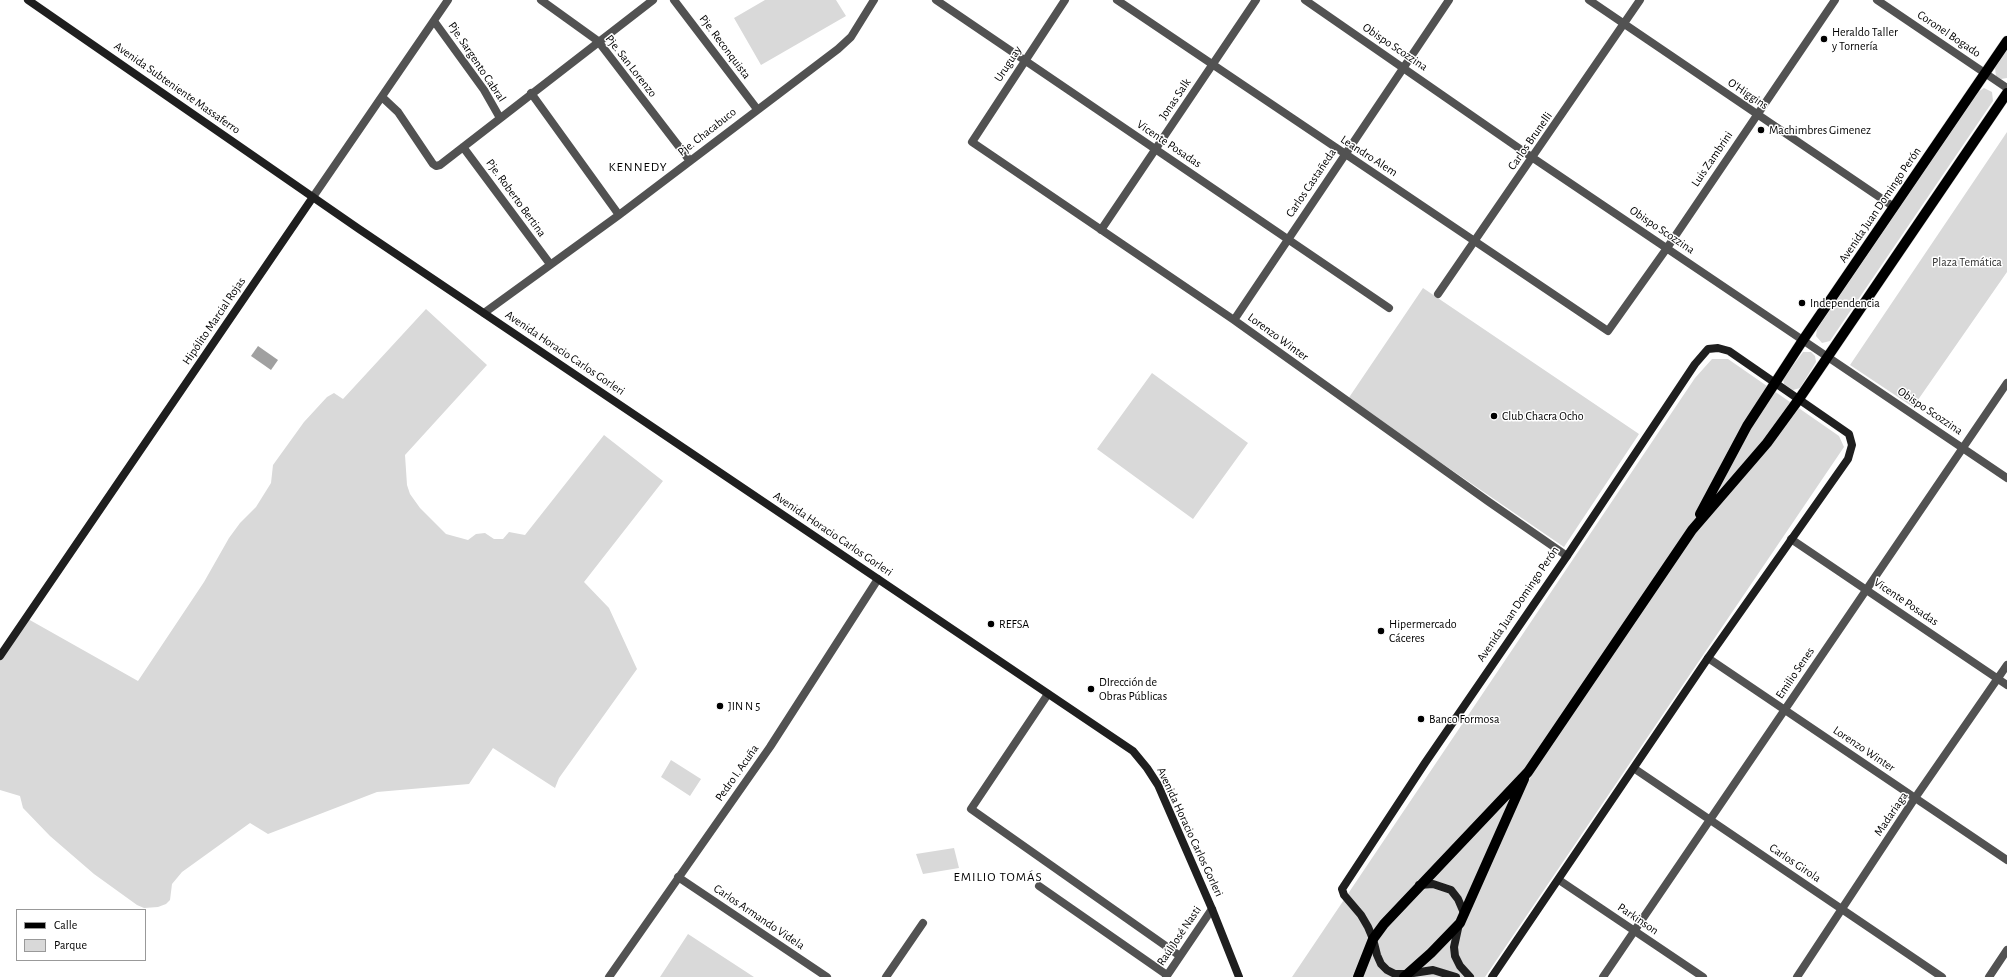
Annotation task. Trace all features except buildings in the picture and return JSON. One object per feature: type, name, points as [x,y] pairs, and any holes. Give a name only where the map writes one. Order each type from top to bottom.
[{"type":"main road","name":"Avenida Subteniente Massaferro","points":[[28,0],[313,196]]},
{"type":"main road","name":"Avenida Juan Domingo Perón","points":[[1406,976],[1460,924],[1528,772],[1692,530],[1747,426],[1803,340],[2007,41]]},
{"type":"main road","name":"Avenida Juan Domingo Perón","points":[[1692,530],[1767,443],[1799,399],[2007,93]]},
{"type":"main road","name":"Avenida Horacio Carlos Gorleri","points":[[313,196],[1133,752],[1147,768],[1158,785],[1212,909],[1239,977]]},
{"type":"main road","name":"Hipólito Marcial Rojas","points":[[0,656],[313,196]]},
{"type":"main road","name":"Avenida Juan Domingo Perón","points":[[1374,939],[1361,915],[1344,896],[1342,889],[1425,763],[1567,556],[1691,370],[1708,349],[1718,348],[1729,351],[1775,383]]},
{"type":"main road","points":[[1492,977],[1635,769],[1708,658],[1848,459],[1852,445],[1849,434],[1775,383]]},
{"type":"main road","name":"Avenida Juan Domingo Perón","points":[[1358,977],[1374,939],[1384,924],[1419,885],[1528,772]]},
{"type":"main road","points":[[1419,885],[1433,884],[1452,890],[1464,913]]},
{"type":"main road","points":[[1460,924],[1454,947],[1455,956],[1460,966],[1470,977]]},
{"type":"main road","points":[[1374,939],[1377,956],[1381,964],[1387,970],[1395,974],[1406,976],[1433,970],[1456,977]]},
{"type":"street","name":"Hipólito Marcial Rojas","points":[[313,196],[448,0]]},
{"type":"street","name":"Pje. San Lorenzo","points":[[541,0],[598,41],[690,161]]},
{"type":"street","points":[[382,97],[398,112],[436,166],[464,147],[531,93],[653,0]]},
{"type":"street","name":"Pje. Reconquista","points":[[674,0],[757,109]]},
{"type":"street","name":"Pje. Chacabuco","points":[[484,313],[619,214],[838,49],[851,37],[874,0]]},
{"type":"street","name":"Vicente Posadas","points":[[936,0],[1389,308]]},
{"type":"street","name":"Uruguay","points":[[972,142],[1065,0]]},
{"type":"street","name":"Leandro Alem","points":[[1117,0],[1608,331]]},
{"type":"street","name":"Jonas Salk","points":[[1100,230],[1156,150],[1256,0]]},
{"type":"street","name":"Obispo Scozzina","points":[[1304,0],[1533,158],[2007,478]]},
{"type":"street","name":"Carlos Castañeda","points":[[1234,320],[1344,154],[1449,0]]},
{"type":"street","name":"O'Higgins","points":[[1589,0],[1894,207]]},
{"type":"street","name":"Carlos Brunelli","points":[[1438,294],[1533,158],[1640,0]]},
{"type":"street","name":"Luis Zambrini","points":[[1608,331],[1667,248],[1835,0]]},
{"type":"street","name":"Coronel Bogado","points":[[1878,0],[2007,88]]},
{"type":"street","name":"Pje. Sargento Cabral","points":[[434,21],[484,90],[500,118]]},
{"type":"street","points":[[531,93],[619,214]]},
{"type":"street","name":"Lorenzo Winter","points":[[972,142],[1234,320],[1567,556]]},
{"type":"street","name":"Pje. Roberto Bertina","points":[[464,147],[550,264]]},
{"type":"street","name":"Emilio Senes","points":[[1603,977],[2007,383]]},
{"type":"street","name":"Vicente Posadas","points":[[1791,539],[2007,685]]},
{"type":"street","name":"Pedro I. Acuña","points":[[609,977],[770,747],[878,579]]},
{"type":"street","name":"Lorenzo Winter","points":[[1708,658],[2007,860]]},
{"type":"street","name":"Madariaga","points":[[1796,977],[1915,798],[2007,665]]},
{"type":"street","points":[[1048,694],[971,809],[1180,956]]},
{"type":"street","name":"Carlos Girola","points":[[1635,769],[1942,977]]},
{"type":"street","name":"Carlos Armando Videla","points":[[678,877],[827,977]]},
{"type":"street","name":"Parkinson","points":[[1559,880],[1703,977]]},
{"type":"street","points":[[1040,886],[1166,976]]},
{"type":"street","name":"Raúl José Nasti","points":[[1166,976],[1212,909]]},
{"type":"street","points":[[886,977],[923,923]]},
{"type":"street","points":[[1989,977],[2007,950]]},
{"type":"green space","points":[[765,0],[836,0],[846,16],[761,65],[734,18]]},
{"type":"green space","points":[[2007,49],[2007,78],[2001,79],[1996,76],[1995,68]]},
{"type":"green space","points":[[1984,88],[1992,92],[1993,101],[1830,341],[1822,343],[1816,336],[1817,329],[1978,92]]},
{"type":"green space","name":"Plaza Temática","points":[[2007,132],[2007,272],[1913,407],[1850,365]]},
{"type":"green space","name":"Club Chacra Ocho","points":[[1423,288],[1639,434],[1564,547],[1348,399]]},
{"type":"green space","points":[[426,309],[487,365],[405,455],[407,485],[410,494],[420,508],[446,534],[468,540],[476,534],[485,533],[494,539],[503,539],[509,532],[525,535],[604,435],[663,481],[584,582],[609,608],[637,669],[559,778],[555,788],[493,748],[469,784],[377,792],[268,834],[250,823],[182,872],[172,884],[170,900],[166,904],[158,907],[144,908],[137,905],[94,874],[50,836],[23,808],[20,796],[0,790],[0,658],[28,619],[138,681],[204,582],[229,538],[240,523],[256,507],[271,483],[273,465],[304,422],[327,397],[334,393],[343,399]]},
{"type":"green space","points":[[1803,352],[1811,352],[1815,356],[1816,362],[1800,388],[1793,390],[1784,384],[1783,379]]},
{"type":"green space","points":[[1712,359],[1728,359],[1839,436],[1844,447],[1485,977],[1292,977],[1695,378]]},
{"type":"green space","points":[[1152,373],[1248,443],[1193,519],[1097,449]]},
{"type":"green space","points":[[671,760],[701,779],[690,796],[661,777]]},
{"type":"green space","points":[[954,848],[959,868],[923,874],[916,854]]},
{"type":"green space","points":[[688,934],[754,977],[660,977]]},
{"type":"shaded area","points":[[258,346],[278,360],[271,370],[251,356]]},
{"type":"place","name":"Heraldo Taller y Tornería","points":[[1824,39]]},
{"type":"place","name":"Machimbres Gimenez","points":[[1761,130]]},
{"type":"place","name":"Independencia","points":[[1802,303]]},
{"type":"place","name":"Club Chacra Ocho","points":[[1494,416]]},
{"type":"place","name":"REFSA","points":[[991,624]]},
{"type":"place","name":"Hipermercado Cáceres","points":[[1381,631]]},
{"type":"place","name":"DIrección de Obras Públicas","points":[[1091,689]]},
{"type":"place","name":"JIN N 5","points":[[720,706]]},
{"type":"place","name":"Banco Formosa","points":[[1421,719]]},
{"type":"district","name":"KENNEDY","points":[[638,167]]},
{"type":"district","name":"EMILIO TOMÁS","points":[[998,877]]}]
